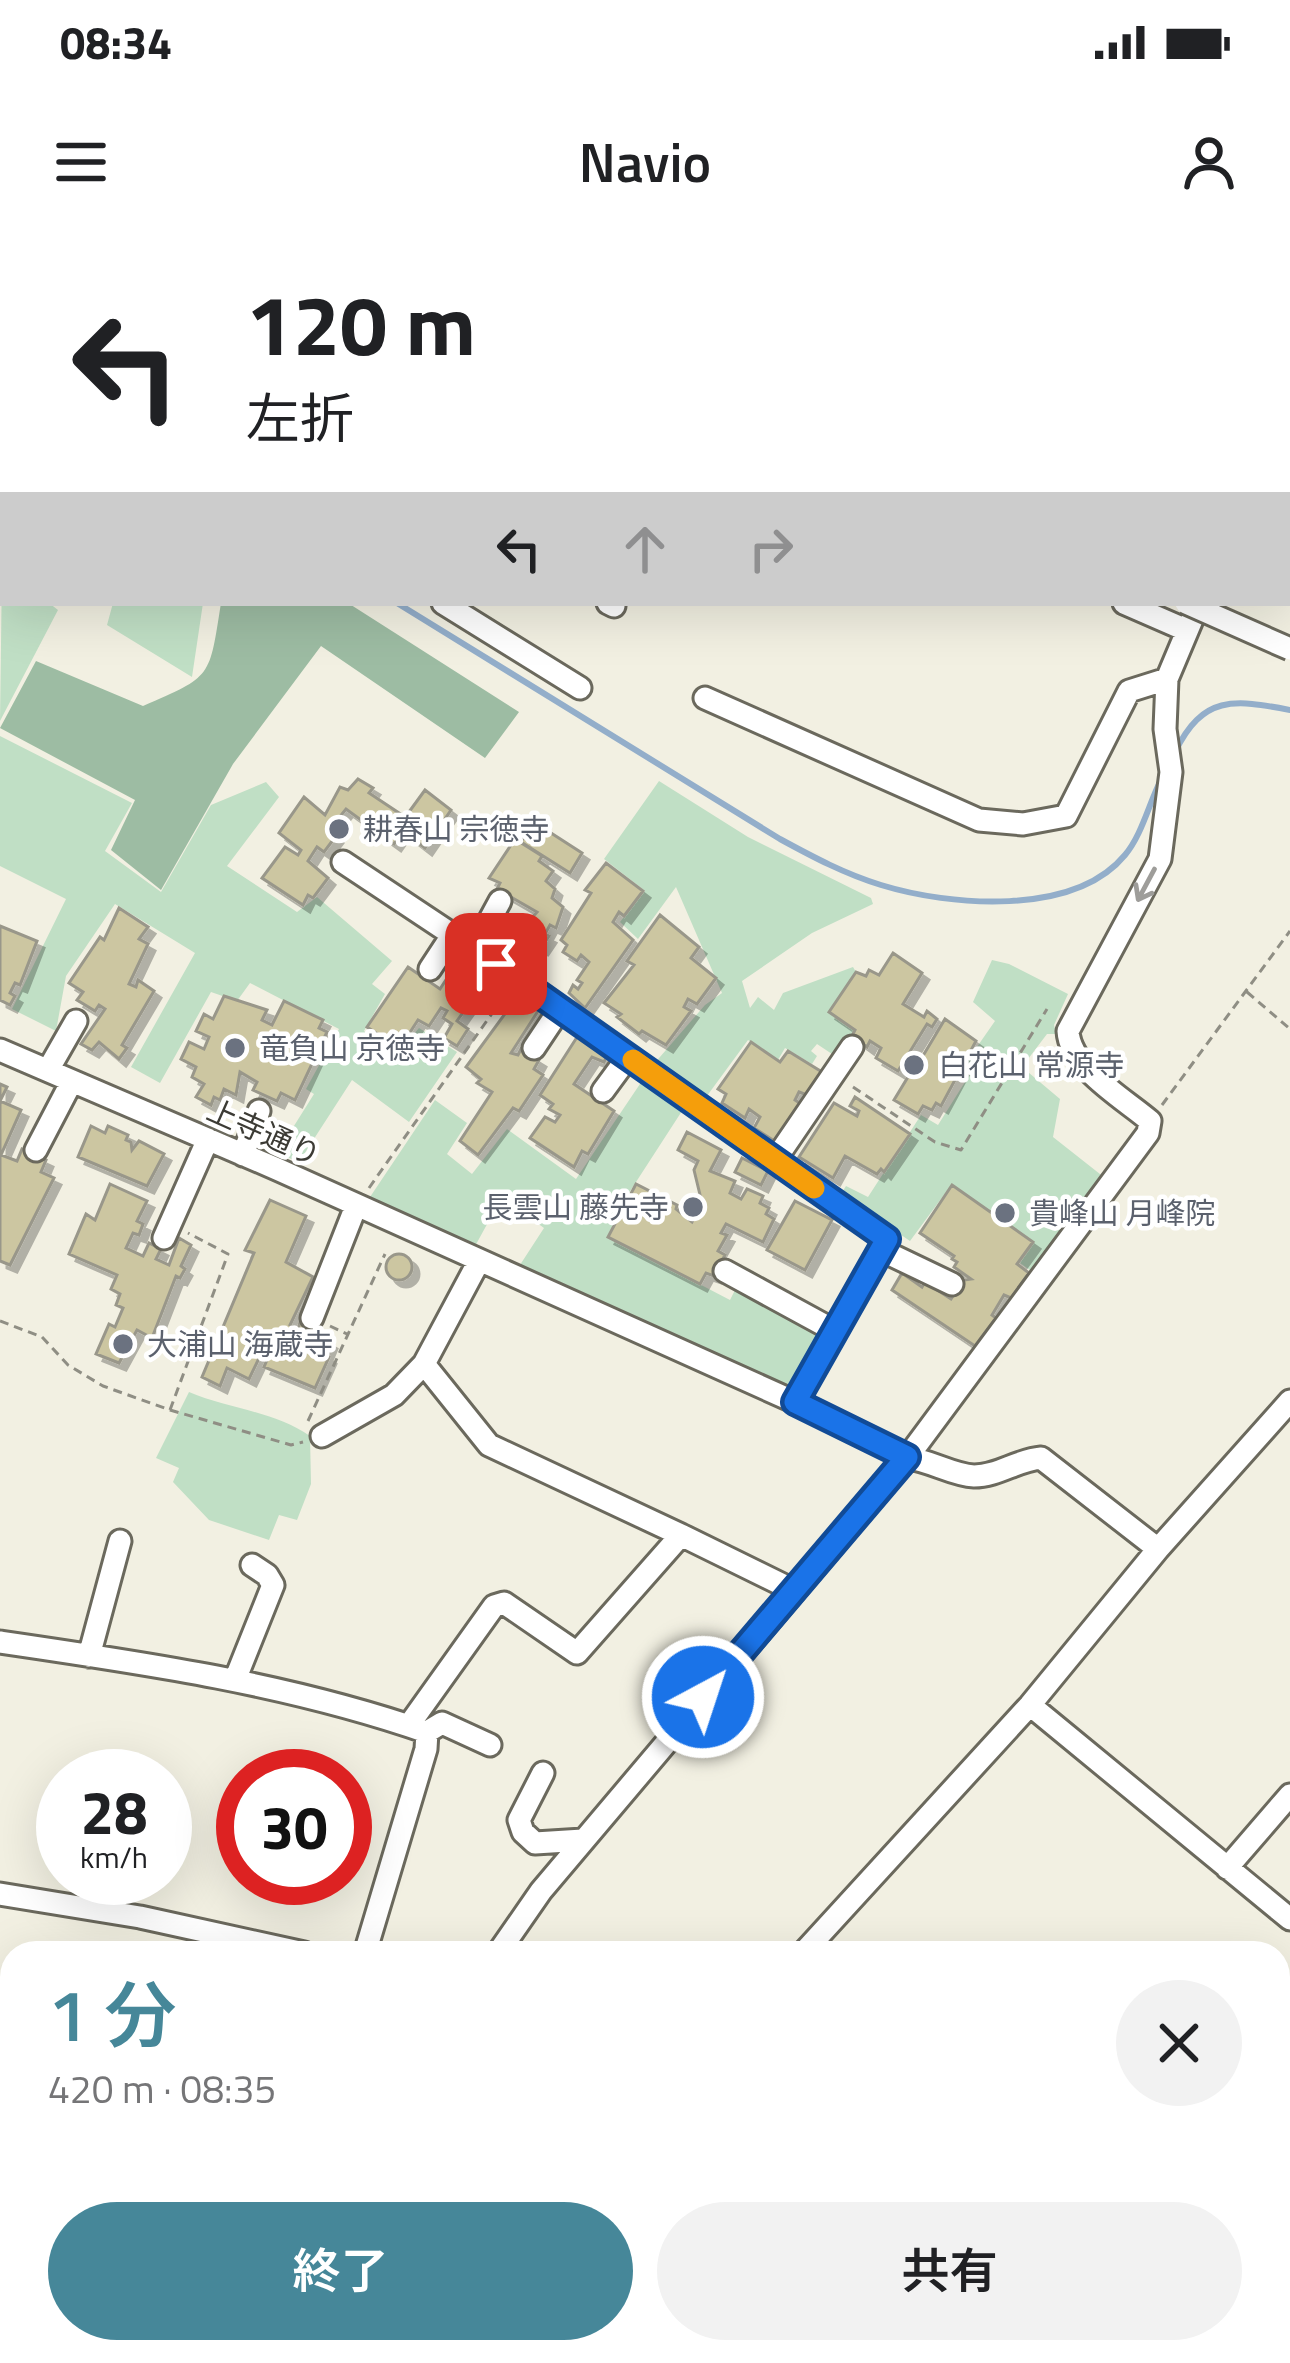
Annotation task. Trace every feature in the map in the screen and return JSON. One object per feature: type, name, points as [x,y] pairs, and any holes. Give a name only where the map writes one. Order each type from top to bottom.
[{"type":"street","points":[[448,606],[580,688]]},
{"type":"street","points":[[1131,606],[1186,630]]},
{"type":"street","points":[[1193,606],[1290,649]]},
{"type":"street","points":[[507,1941],[583,1840],[907,1457],[1148,1133],[1150,1121],[1088,1069],[1069,1046],[1067,1031],[1160,859],[1171,772],[1167,679],[1198,606]]},
{"type":"street","points":[[705,698],[979,820],[1023,824],[1066,816],[1129,691],[1167,679]]},
{"type":"street","points":[[343,862],[475,949],[887,1239],[795,1402]]},
{"type":"street","points":[[475,949],[500,901]]},
{"type":"street","points":[[430,969],[452,934]]},
{"type":"street","points":[[534,1048],[560,1009]]},
{"type":"street","points":[[48,1070],[76,1021]]},
{"type":"street","points":[[775,1160],[852,1047]]},
{"type":"street","name":"上寺通り","points":[[0,1050],[243,1154],[907,1457],[969,1476],[992,1474],[1021,1460],[1041,1458],[1158,1549]]},
{"type":"street","points":[[603,1091],[628,1057]]},
{"type":"street","points":[[36,1150],[72,1081]]},
{"type":"street","points":[[243,1154],[259,1111]]},
{"type":"street","points":[[167,1231],[208,1139]]},
{"type":"street","points":[[312,1318],[356,1205]]},
{"type":"street","points":[[881,1250],[952,1284]]},
{"type":"street","points":[[322,1436],[394,1395],[424,1364],[479,1262]]},
{"type":"street","points":[[725,1271],[835,1331]]},
{"type":"street","points":[[424,1364],[489,1445],[793,1590]]},
{"type":"street","points":[[814,1941],[1030,1705],[1158,1549],[1290,1401]]},
{"type":"street","points":[[418,1729],[494,1606],[504,1603],[578,1653],[681,1535]]},
{"type":"street","points":[[89,1656],[120,1540]]},
{"type":"street","points":[[235,1680],[273,1585],[252,1565]]},
{"type":"street","points":[[0,1642],[235,1680],[333,1701],[418,1729],[442,1723],[490,1745]]},
{"type":"street","points":[[1030,1705],[1290,1919]]},
{"type":"street","points":[[369,1941],[426,1749],[418,1729]]},
{"type":"street","points":[[543,1773],[520,1820],[523,1832],[535,1843],[546,1845],[583,1840]]},
{"type":"street","points":[[1227,1868],[1290,1795]]},
{"type":"street","points":[[0,1894],[195,1941]]},
{"type":"path","points":[[1150,1121],[1290,932]]},
{"type":"path","points":[[356,1205],[517,979]]},
{"type":"path","points":[[1246,991],[1290,1029]]},
{"type":"path","points":[[834,1074],[935,1142],[961,1150],[1047,1009]]},
{"type":"path","points":[[167,1231],[228,1254],[170,1410]]},
{"type":"path","points":[[0,1322],[43,1337],[68,1365],[103,1386],[291,1445],[306,1442],[307,1424],[385,1254]]},
{"type":"green space","points":[[1,606],[53,606],[58,610],[0,721]]},
{"type":"green space","points":[[112,606],[203,606],[192,677],[107,625]]},
{"type":"green space","points":[[221,606],[353,606],[519,712],[485,758],[321,646],[233,764],[161,890],[111,850],[135,800],[0,728],[36,661],[143,706],[195,680],[214,647]]},
{"type":"green space","points":[[0,736],[132,803],[105,851],[161,892],[211,805],[266,782],[279,797],[227,866],[297,912],[317,897],[392,961],[372,984],[385,994],[364,1031],[396,1055],[419,1028],[457,1052],[409,1122],[352,1080],[299,1162],[277,1153],[314,1094],[306,1089],[339,1029],[250,983],[237,1001],[211,992],[160,1083],[131,1067],[195,953],[115,904],[66,976],[56,1031],[12,1009],[66,899],[0,866]]},
{"type":"green space","points":[[659,781],[748,837],[871,898],[873,904],[812,933],[742,981],[750,1008],[758,997],[774,1010],[783,993],[853,967],[856,972],[830,1012],[855,1030],[835,1056],[817,1044],[811,1051],[817,1056],[812,1064],[785,1048],[778,1060],[748,1040],[704,1100],[653,1065],[705,1005],[722,993],[676,887],[638,939],[620,922],[645,891],[604,859]]},
{"type":"green space","points":[[992,960],[1068,994],[1054,1025],[1056,1034],[1047,1034],[1022,1067],[1060,1099],[1053,1137],[1105,1178],[1034,1273],[1020,1263],[1034,1242],[952,1184],[910,1241],[841,1194],[846,1186],[868,1197],[921,1115],[938,1125],[970,1074],[963,1067],[995,1021],[973,1002]]},
{"type":"green space","points":[[642,1081],[682,1111],[625,1199],[609,1237],[730,1300],[735,1290],[821,1337],[790,1389],[518,1268],[544,1228],[502,1197],[474,1248],[368,1200],[435,1100],[467,1123],[447,1154],[472,1174],[507,1129],[576,1179]]},
{"type":"green space","points":[[189,1392],[282,1421],[310,1436],[311,1484],[297,1520],[279,1515],[269,1540],[209,1520],[173,1482],[179,1468],[156,1458]]},
{"type":"building","points":[[358,779],[373,788],[369,793],[405,817],[394,844],[346,809],[330,829],[336,836],[324,852],[317,847],[308,861],[328,878],[313,898],[308,895],[303,905],[262,878],[285,847],[298,855],[301,850],[279,833],[304,797],[325,815],[340,787],[348,790]]},
{"type":"building","points":[[425,790],[451,810],[425,848],[398,827]]},
{"type":"building","points":[[534,822],[582,853],[570,873],[521,842]]},
{"type":"building","points":[[515,839],[542,856],[539,861],[553,871],[546,881],[555,889],[552,898],[563,907],[556,928],[550,925],[545,934],[549,936],[541,948],[536,946],[528,965],[519,960],[528,945],[511,933],[511,926],[516,919],[525,925],[537,912],[497,889],[500,883],[489,878]]},
{"type":"building","points":[[606,863],[643,891],[624,916],[619,912],[613,922],[633,940],[585,1008],[569,993],[573,985],[578,989],[582,983],[577,980],[589,962],[581,955],[577,961],[563,952],[567,945],[561,940],[591,893],[585,890]]},
{"type":"building","points":[[119,908],[148,927],[139,939],[148,944],[129,984],[136,987],[138,980],[154,991],[122,1045],[127,1048],[119,1059],[99,1042],[92,1050],[81,1044],[105,1009],[99,1005],[95,1011],[77,1000],[83,992],[69,983],[100,937],[104,940]]},
{"type":"building","points":[[660,915],[699,947],[691,958],[716,978],[697,1004],[688,999],[684,1007],[691,1011],[666,1045],[642,1031],[639,1034],[604,1003],[634,965],[627,961]]},
{"type":"building","points":[[0,926],[37,941],[20,985],[15,983],[10,993],[15,996],[10,1005],[0,1000]]},
{"type":"building","points":[[893,953],[922,973],[903,1004],[937,1019],[932,1027],[927,1024],[898,1071],[876,1058],[881,1048],[870,1041],[867,1047],[852,1036],[855,1030],[829,1012],[856,972],[866,976],[869,970],[879,975]]},
{"type":"building","points":[[408,967],[440,989],[451,972],[478,991],[457,1021],[468,1029],[457,1046],[444,1038],[452,1024],[443,1018],[447,1011],[441,1008],[429,1026],[418,1020],[405,1040],[398,1036],[394,1045],[367,1027]]},
{"type":"building","points":[[224,996],[267,1010],[262,1020],[272,1025],[284,1001],[323,1020],[319,1028],[327,1032],[295,1100],[281,1093],[277,1101],[253,1090],[257,1082],[240,1072],[236,1095],[224,1089],[220,1100],[214,1097],[211,1105],[196,1097],[204,1084],[192,1077],[196,1067],[181,1059],[189,1042],[204,1049],[209,1037],[196,1031],[204,1014],[213,1019]]},
{"type":"building","points":[[518,996],[524,1005],[528,1000],[540,1008],[511,1053],[518,1055],[521,1049],[539,1060],[534,1069],[543,1075],[519,1111],[513,1108],[478,1155],[460,1141],[492,1092],[477,1083],[481,1079],[466,1067]]},
{"type":"building","points":[[945,1019],[976,1041],[941,1106],[936,1103],[932,1110],[923,1106],[918,1114],[894,1100],[914,1067],[909,1063],[914,1054],[921,1059]]},
{"type":"building","points":[[579,1034],[608,1054],[604,1062],[592,1057],[574,1084],[614,1111],[588,1154],[582,1151],[574,1167],[530,1138],[545,1117],[555,1122],[560,1115],[540,1095]]},
{"type":"building","points":[[751,1042],[780,1062],[788,1051],[822,1072],[807,1095],[799,1092],[795,1100],[801,1104],[776,1142],[754,1128],[760,1117],[749,1109],[745,1118],[722,1103],[726,1094],[718,1089]]},
{"type":"building","points":[[855,1097],[910,1134],[884,1172],[881,1169],[877,1174],[845,1156],[833,1178],[799,1157],[834,1103],[857,1116],[859,1111],[850,1106]]},
{"type":"building","points":[[0,1101],[21,1110],[1,1155],[17,1161],[22,1149],[46,1160],[41,1172],[54,1178],[10,1265],[0,1261]]},
{"type":"building","points":[[91,1126],[105,1133],[108,1126],[128,1135],[132,1150],[139,1141],[164,1154],[147,1186],[78,1157]]},
{"type":"building","points":[[687,1132],[721,1150],[710,1171],[735,1181],[730,1193],[741,1199],[747,1189],[763,1196],[760,1203],[774,1219],[763,1242],[726,1224],[721,1233],[727,1235],[718,1251],[725,1255],[714,1276],[706,1273],[700,1284],[608,1237],[636,1184],[677,1205],[692,1222],[702,1203],[694,1170],[698,1161],[678,1150]]},
{"type":"building","points":[[742,1158],[768,1171],[761,1185],[735,1172]]},
{"type":"building","points":[[110,1184],[147,1201],[137,1221],[143,1224],[139,1235],[133,1233],[126,1248],[143,1256],[149,1243],[161,1249],[156,1259],[169,1265],[179,1238],[191,1245],[181,1266],[185,1269],[180,1278],[176,1276],[152,1338],[137,1330],[119,1363],[96,1354],[109,1324],[115,1327],[123,1308],[116,1305],[120,1294],[111,1289],[117,1275],[69,1254],[86,1214],[95,1220]]},
{"type":"building","points":[[952,1185],[1033,1242],[1017,1264],[1029,1273],[1011,1298],[1004,1295],[992,1315],[996,1318],[975,1346],[892,1290],[902,1273],[951,1299],[964,1280],[971,1279],[954,1267],[954,1256],[920,1233]]},
{"type":"building","points":[[270,1200],[306,1216],[286,1262],[313,1277],[290,1325],[298,1330],[300,1322],[330,1342],[325,1354],[329,1357],[315,1388],[264,1367],[267,1360],[260,1356],[249,1379],[227,1368],[220,1386],[202,1377],[254,1253],[245,1250]]},
{"type":"building","points":[[795,1201],[832,1220],[805,1270],[767,1250]]},
{"type":"building","points":[[399,1254],[412,1267],[399,1280],[386,1267]]},
{"type":"waterway","points":[[402,606],[780,839],[855,876],[909,892],[1009,901],[1075,889],[1103,875],[1125,855],[1161,780]]},
{"type":"waterway","points":[[1175,752],[1197,720],[1222,706],[1236,703],[1290,710]]},
{"type":"slow traffic","points":[[633,1060],[814,1188]]},
{"type":"place","name":"耕春山 宗徳寺","points":[[339,829]]},
{"type":"place","name":"竜負山 京徳寺","points":[[235,1048]]},
{"type":"place","name":"白花山 常源寺","points":[[914,1065]]},
{"type":"place","name":"長雲山 藤先寺","points":[[693,1207]]},
{"type":"place","name":"貴峰山 月峰院","points":[[1005,1213]]},
{"type":"place","name":"大浦山 海蔵寺","points":[[123,1344]]},
{"type":"route","points":[[496,964],[887,1239],[795,1402],[907,1457],[703,1697]]}]
